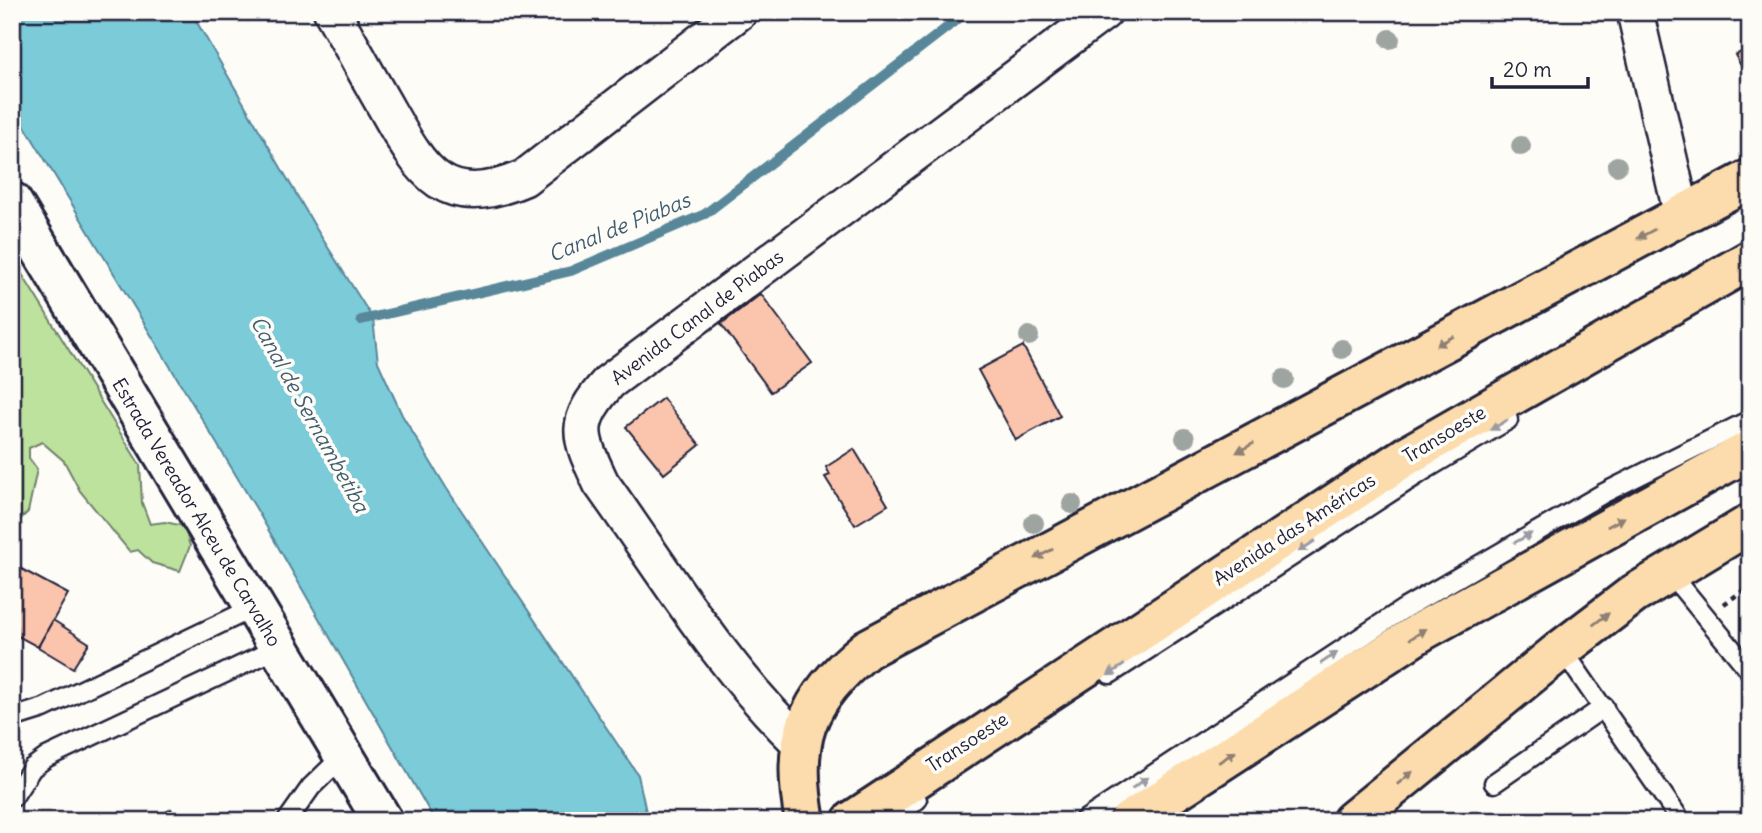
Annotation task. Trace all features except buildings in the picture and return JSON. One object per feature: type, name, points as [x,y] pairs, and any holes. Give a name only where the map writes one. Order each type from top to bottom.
[{"type":"highway","points":[[805,821],[797,780],[800,743],[824,691],[844,668],[867,649],[1750,179]]},
{"type":"highway","name":"Avenida das Américas","points":[[852,821],[932,782],[1408,455],[1750,260]]},
{"type":"highway","points":[[1129,821],[1422,631],[1750,450]]},
{"type":"highway","points":[[1352,821],[1562,649],[1634,594],[1750,524]]},
{"type":"street","points":[[332,12],[418,164],[444,184],[476,192],[501,188],[524,178],[739,12]]},
{"type":"street","name":"Avenida Canal de Piabas","points":[[800,743],[768,712],[741,680],[601,483],[586,451],[581,426],[593,400],[609,382],[1104,12]]},
{"type":"street","points":[[1634,12],[1682,215]]},
{"type":"street","name":"Estrada Vereador Alceu de Carvalho","points":[[12,202],[383,821]]},
{"type":"lane","name":"Transoeste","points":[[1100,681],[1423,471],[1642,340],[1750,281]]},
{"type":"lane","points":[[1083,821],[1405,608],[1604,493],[1750,420]]},
{"type":"lane","points":[[1670,573],[1750,671]]},
{"type":"lane","points":[[12,718],[44,708],[253,608]]},
{"type":"lane","points":[[13,797],[32,768],[47,757],[278,648]]},
{"type":"lane","points":[[1562,649],[1681,821]]},
{"type":"lane","points":[[1494,783],[1604,707]]},
{"type":"lane","points":[[287,821],[311,787],[343,756]]},
{"type":"lane","name":"Transoeste","points":[[888,821],[932,782]]},
{"type":"green space","points":[[12,258],[140,465],[142,503],[150,524],[165,522],[184,526],[190,546],[180,571],[152,563],[138,550],[130,552],[80,491],[64,461],[42,442],[29,448],[29,458],[37,469],[28,512],[12,527]]},
{"type":"water","name":"Canal de Sernambetiba","points":[[12,12],[191,12],[317,230],[373,319],[378,362],[402,415],[447,489],[638,775],[648,821],[435,821],[257,510],[12,105]]},
{"type":"waterway","name":"Canal de Piabas","points":[[361,320],[571,271],[705,214],[967,12]]}]
